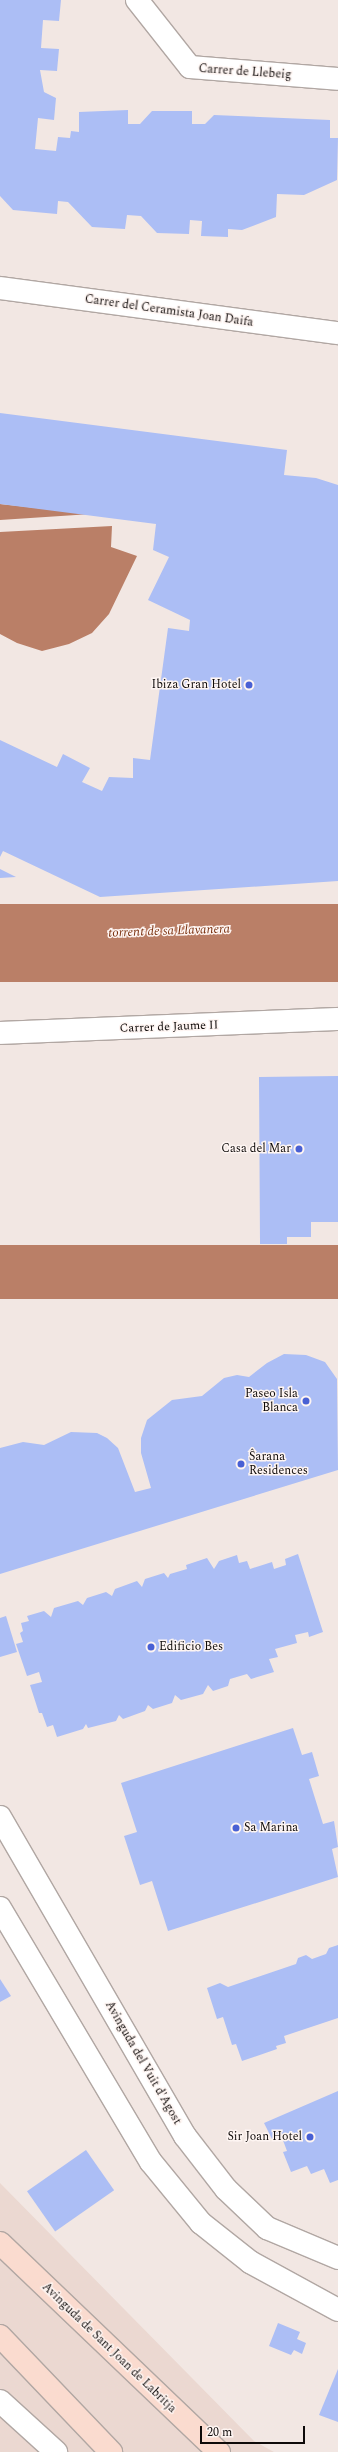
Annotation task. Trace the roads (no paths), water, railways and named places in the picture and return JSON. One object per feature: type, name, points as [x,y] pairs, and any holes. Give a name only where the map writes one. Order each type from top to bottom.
[{"type":"main road","name":"Avinguda de Sant Joan de Labritja","points":[[0,2243],[220,2452]]},
{"type":"main road","points":[[0,2336],[111,2452]]},
{"type":"street","name":"Carrer de Llebeig","points":[[137,0],[190,67],[338,79]]},
{"type":"street","name":"Carrer del Ceramista Joan Daifa","points":[[0,288],[338,333]]},
{"type":"street","name":"Carrer de Jaume II","points":[[0,1034],[338,1019]]},
{"type":"street","name":"Avinguda del Vuit d'Agost","points":[[0,1817],[185,2136],[226,2189],[267,2228],[338,2258]]},
{"type":"street","points":[[0,1908],[151,2162],[201,2223],[250,2262],[338,2310]]},
{"type":"street","points":[[0,2401],[56,2452]]},
{"type":"water","points":[[0,504],[91,514],[0,520]]},
{"type":"water","points":[[112,526],[111,547],[137,556],[109,614],[92,633],[69,644],[42,651],[17,643],[0,634],[0,532]]},
{"type":"water","name":"torrent de sa Llavanera","points":[[0,904],[338,904],[338,982],[0,982]]},
{"type":"water","points":[[0,1245],[338,1245],[338,1299],[0,1299]]},
{"type":"place","name":"Ibiza Gran Hotel","points":[[249,685]]},
{"type":"place","name":"Casa del Mar","points":[[299,1149]]},
{"type":"place","name":"Paseo Isla Blanca","points":[[306,1401]]},
{"type":"place","name":"Ŝarana Residences","points":[[241,1464]]},
{"type":"place","name":"Edificio Bes","points":[[151,1647]]},
{"type":"place","name":"Sa Marina","points":[[236,1828]]},
{"type":"place","name":"Sir Joan Hotel","points":[[310,2137]]}]
